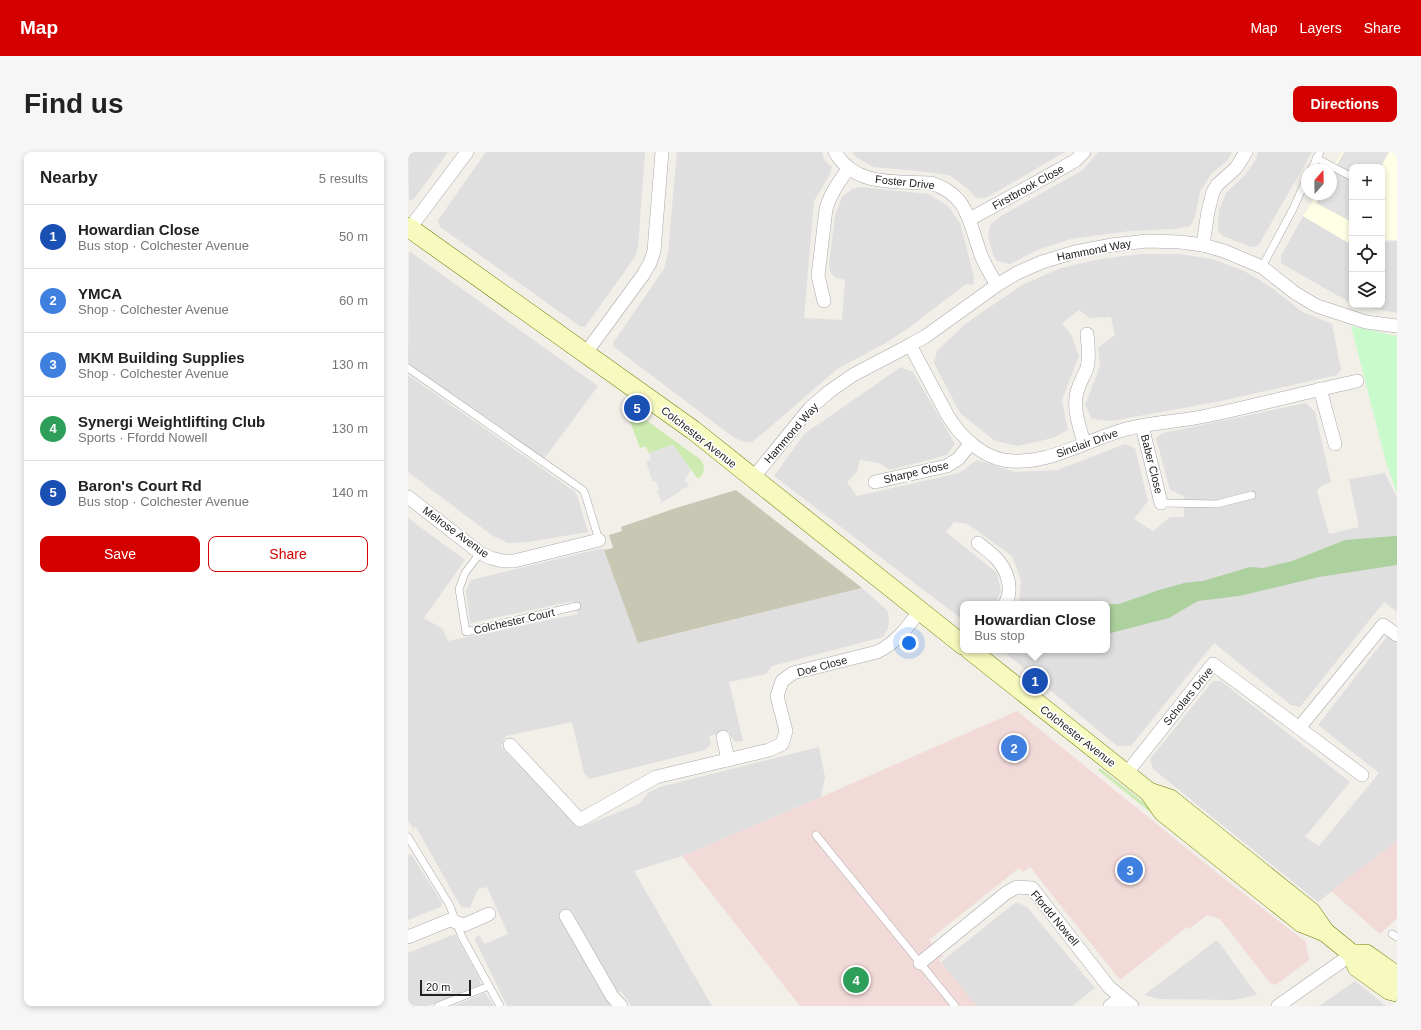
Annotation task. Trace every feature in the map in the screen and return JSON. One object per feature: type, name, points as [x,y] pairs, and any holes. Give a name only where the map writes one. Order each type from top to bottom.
[{"type":"street","points":[[411,231],[468,152]]},
{"type":"street","points":[[585,354],[643,275],[650,263],[654,251],[662,152]]},
{"type":"street","name":"Foster Drive","points":[[835,152],[848,168],[856,174],[867,178],[931,183],[941,186],[951,192],[960,200],[970,219],[984,264],[997,285]]},
{"type":"street","name":"Firstbrook Close","points":[[970,219],[1076,160],[1084,152]]},
{"type":"street","points":[[1203,245],[1208,211],[1213,192],[1217,185],[1236,168],[1246,152]]},
{"type":"street","points":[[824,301],[818,276],[826,209],[834,189],[848,168]]},
{"type":"street","name":"Colchester Avenue","points":[[411,231],[693,430],[919,611],[960,642]]},
{"type":"street","name":"Hammond Way","points":[[752,478],[810,408],[853,375],[910,345],[997,285],[1042,262],[1075,252],[1112,245],[1147,241],[1180,242],[1203,245],[1224,251],[1262,267],[1295,293],[1317,306],[1366,322],[1397,326]]},
{"type":"street","points":[[1084,443],[1077,417],[1076,398],[1088,360],[1087,334]]},
{"type":"street","name":"Sinclair Drive","points":[[910,345],[954,426],[980,450],[992,457],[1004,460],[1017,461],[1046,458],[1123,430],[1205,416],[1357,381]]},
{"type":"street","points":[[1320,389],[1335,444]]},
{"type":"street","name":"Baber Close","points":[[1142,426],[1161,503]]},
{"type":"street","name":"Sharpe Close","points":[[875,482],[947,466],[958,459],[971,443]]},
{"type":"street","name":"Melrose Avenue","points":[[408,497],[480,553],[503,561],[514,561],[599,540]]},
{"type":"street","points":[[978,543],[994,556],[1002,565],[1006,573],[1009,592],[1006,601]]},
{"type":"street","name":"Doe Close","points":[[510,745],[580,820],[656,777],[769,750],[782,744],[786,731],[778,696],[782,681],[793,674],[877,652],[887,647],[897,639],[919,611]]},
{"type":"street","points":[[1299,728],[1383,625],[1397,635]]},
{"type":"street","name":"Colchester Avenue","points":[[974,653],[1149,792],[1163,812],[1302,923],[1325,932],[1352,954],[1357,967],[1388,990],[1397,992]]},
{"type":"street","name":"Scholars Drive","points":[[1126,774],[1213,664],[1362,775]]},
{"type":"street","points":[[722,737],[728,760]]},
{"type":"street","name":"Ffordd Nowell","points":[[920,963],[1006,893],[1017,887],[1032,888],[1109,987],[1132,1006]]},
{"type":"street","points":[[408,937],[450,920],[464,925],[489,914]]},
{"type":"street","points":[[566,916],[612,996],[621,1006]]},
{"type":"street","points":[[1279,1006],[1352,954]]},
{"type":"street","name":"Colchester Avenue","points":[[1352,954],[1366,954],[1397,976]]},
{"type":"street","points":[[1110,1006],[1121,998]]},
{"type":"lane","points":[[1318,155],[1349,175]]},
{"type":"lane","points":[[1262,267],[1301,191]]},
{"type":"lane","points":[[408,368],[583,490],[599,540]]},
{"type":"lane","points":[[1161,503],[1217,504],[1252,495]]},
{"type":"lane","name":"Colchester Court","points":[[480,553],[465,573],[459,588],[466,632],[577,606]]},
{"type":"lane","points":[[816,835],[955,1006]]},
{"type":"lane","points":[[408,838],[411,847],[449,904],[462,937],[500,1006]]},
{"type":"lane","points":[[438,1006],[489,986]]},
{"type":"shaded area","points":[[408,152],[448,152],[414,199],[409,201]]},
{"type":"shaded area","points":[[486,152],[645,152],[638,247],[635,257],[585,327],[581,327],[440,227],[438,220]]},
{"type":"shaded area","points":[[677,152],[822,152],[825,161],[832,167],[829,176],[814,201],[804,318],[842,320],[845,280],[836,278],[830,272],[829,264],[835,216],[842,197],[852,189],[860,187],[929,194],[948,206],[960,223],[974,277],[973,285],[966,284],[910,327],[884,344],[837,369],[752,442],[744,442],[733,437],[614,347],[613,343],[664,269],[668,252]]},
{"type":"shaded area","points":[[852,152],[1065,152],[986,198],[976,198],[968,189],[949,175],[873,167],[856,157]]},
{"type":"shaded area","points":[[1098,152],[1232,152],[1228,160],[1211,174],[1200,192],[1195,217],[1190,226],[1175,229],[1130,231],[1071,239],[1037,250],[1010,264],[997,261],[993,255],[988,235],[990,225],[1001,216],[1083,170]]},
{"type":"shaded area","points":[[1258,152],[1312,152],[1305,164],[1301,164],[1301,171],[1258,246],[1251,247],[1223,236],[1218,231],[1218,223],[1219,210],[1226,193],[1245,175],[1255,161]]},
{"type":"shaded area","points":[[1342,152],[1397,152],[1397,240],[1385,240],[1385,164],[1349,164],[1349,242],[1303,216],[1313,200],[1337,200],[1337,164],[1335,164]]},
{"type":"shaded area","points":[[1344,152],[1389,152],[1383,164],[1349,164],[1349,220],[1316,203],[1318,200],[1337,200],[1337,164]]},
{"type":"shaded area","points":[[1303,216],[1349,242],[1349,302],[1281,263],[1281,256]]},
{"type":"shaded area","points":[[1397,241],[1397,313],[1370,308],[1385,308],[1385,242]]},
{"type":"shaded area","points":[[409,251],[598,386],[544,459],[408,364]]},
{"type":"shaded area","points":[[1141,254],[1180,254],[1212,259],[1244,271],[1258,279],[1301,311],[1332,324],[1341,370],[1337,375],[1221,401],[1112,421],[1092,419],[1085,405],[1100,366],[1098,348],[1115,335],[1111,317],[1090,318],[1079,310],[1062,323],[1072,336],[1079,356],[1062,400],[1068,430],[1053,438],[1018,446],[995,441],[960,413],[934,363],[937,351],[965,324],[1022,285],[1061,268],[1100,259]]},
{"type":"shaded area","points":[[901,367],[913,372],[955,444],[947,455],[890,470],[879,463],[860,460],[857,472],[847,482],[857,496],[959,473],[977,460],[1015,472],[1057,470],[1125,444],[1135,448],[1148,501],[1134,519],[1153,531],[1170,517],[1184,517],[1184,496],[1170,490],[1156,438],[1163,433],[1306,403],[1315,412],[1331,482],[1323,485],[1317,490],[1329,534],[1359,527],[1349,479],[1385,473],[1397,498],[1397,612],[1384,602],[1300,707],[1291,705],[1214,643],[1131,746],[1117,746],[1006,653],[1110,653],[1110,601],[1019,601],[1021,580],[1012,556],[968,524],[954,522],[946,532],[997,573],[1001,591],[996,601],[960,601],[960,618],[774,476],[804,434]]},
{"type":"shaded area","points":[[408,375],[574,491],[577,495],[588,532],[529,542],[508,543],[493,536],[408,472]]},
{"type":"shaded area","points":[[673,445],[691,470],[685,481],[689,485],[662,503],[657,491],[660,490],[656,481],[653,482],[646,462],[651,460],[649,453]]},
{"type":"shaded area","points":[[736,490],[862,588],[638,643],[604,550],[613,548],[609,535],[622,531],[621,527],[676,508]]},
{"type":"shaded area","points":[[408,518],[465,560],[424,618],[443,629],[448,641],[578,614],[573,601],[470,623],[466,591],[471,580],[603,548],[639,643],[862,588],[887,610],[889,617],[888,628],[883,637],[772,666],[766,674],[729,682],[743,741],[735,742],[729,731],[709,736],[711,744],[705,750],[589,779],[584,773],[572,722],[506,736],[501,747],[581,827],[639,804],[649,792],[660,787],[819,747],[825,777],[821,797],[682,856],[634,871],[712,1006],[631,1006],[621,991],[609,999],[610,1006],[507,1006],[475,940],[476,936],[480,936],[484,944],[508,934],[487,887],[478,889],[470,908],[461,907],[416,827],[413,828],[408,820]]},
{"type":"shaded area","points":[[1388,635],[1397,642],[1397,841],[1318,902],[1153,769],[1150,759],[1213,681],[1221,681],[1350,782],[1305,837],[1319,846],[1379,773],[1318,725]]},
{"type":"shaded area","points":[[1017,711],[1222,877],[1306,942],[1309,960],[1276,985],[1270,983],[1220,919],[1207,915],[1189,929],[1187,927],[1120,980],[1030,867],[1023,872],[1019,868],[929,940],[943,956],[939,960],[977,1006],[800,1006],[682,856]]},
{"type":"shaded area","points":[[1397,841],[1397,918],[1380,934],[1331,891]]},
{"type":"shaded area","points":[[411,854],[441,901],[442,905],[408,920],[408,855]]},
{"type":"shaded area","points":[[1016,902],[1027,907],[1095,988],[1072,1006],[975,1006],[941,962]]},
{"type":"shaded area","points":[[455,934],[479,977],[481,985],[428,1006],[408,1006],[408,953]]},
{"type":"shaded area","points":[[1217,940],[1257,995],[1233,1000],[1159,999],[1144,995]]},
{"type":"shaded area","points":[[1355,981],[1386,1006],[1319,1006]]},
{"type":"shaded area","points":[[485,993],[494,1006],[452,1006]]},
{"type":"green space","points":[[1351,326],[1397,336],[1397,493],[1387,466]]},
{"type":"green space","points":[[625,405],[700,459],[704,470],[700,477],[698,479],[673,445],[649,453],[645,446],[640,448],[624,406]]},
{"type":"green space","points":[[1397,536],[1397,565],[1319,577],[1239,596],[1198,601],[1169,618],[1110,633],[1110,604],[1119,604],[1159,590],[1184,583],[1203,581],[1250,567],[1263,568],[1292,561],[1345,540]]},
{"type":"green space","points":[[1100,768],[1189,838],[1186,841],[1098,770]]},
{"type":"place","name":"Baron's Court Rd","points":[[637,408]]},
{"type":"place","name":"Howardian Close","points":[[1035,681]]},
{"type":"place","name":"YMCA","points":[[1014,748]]},
{"type":"place","name":"MKM Building Supplies","points":[[1130,870]]},
{"type":"place","name":"Synergi Weightlifting Club","points":[[856,980]]}]
